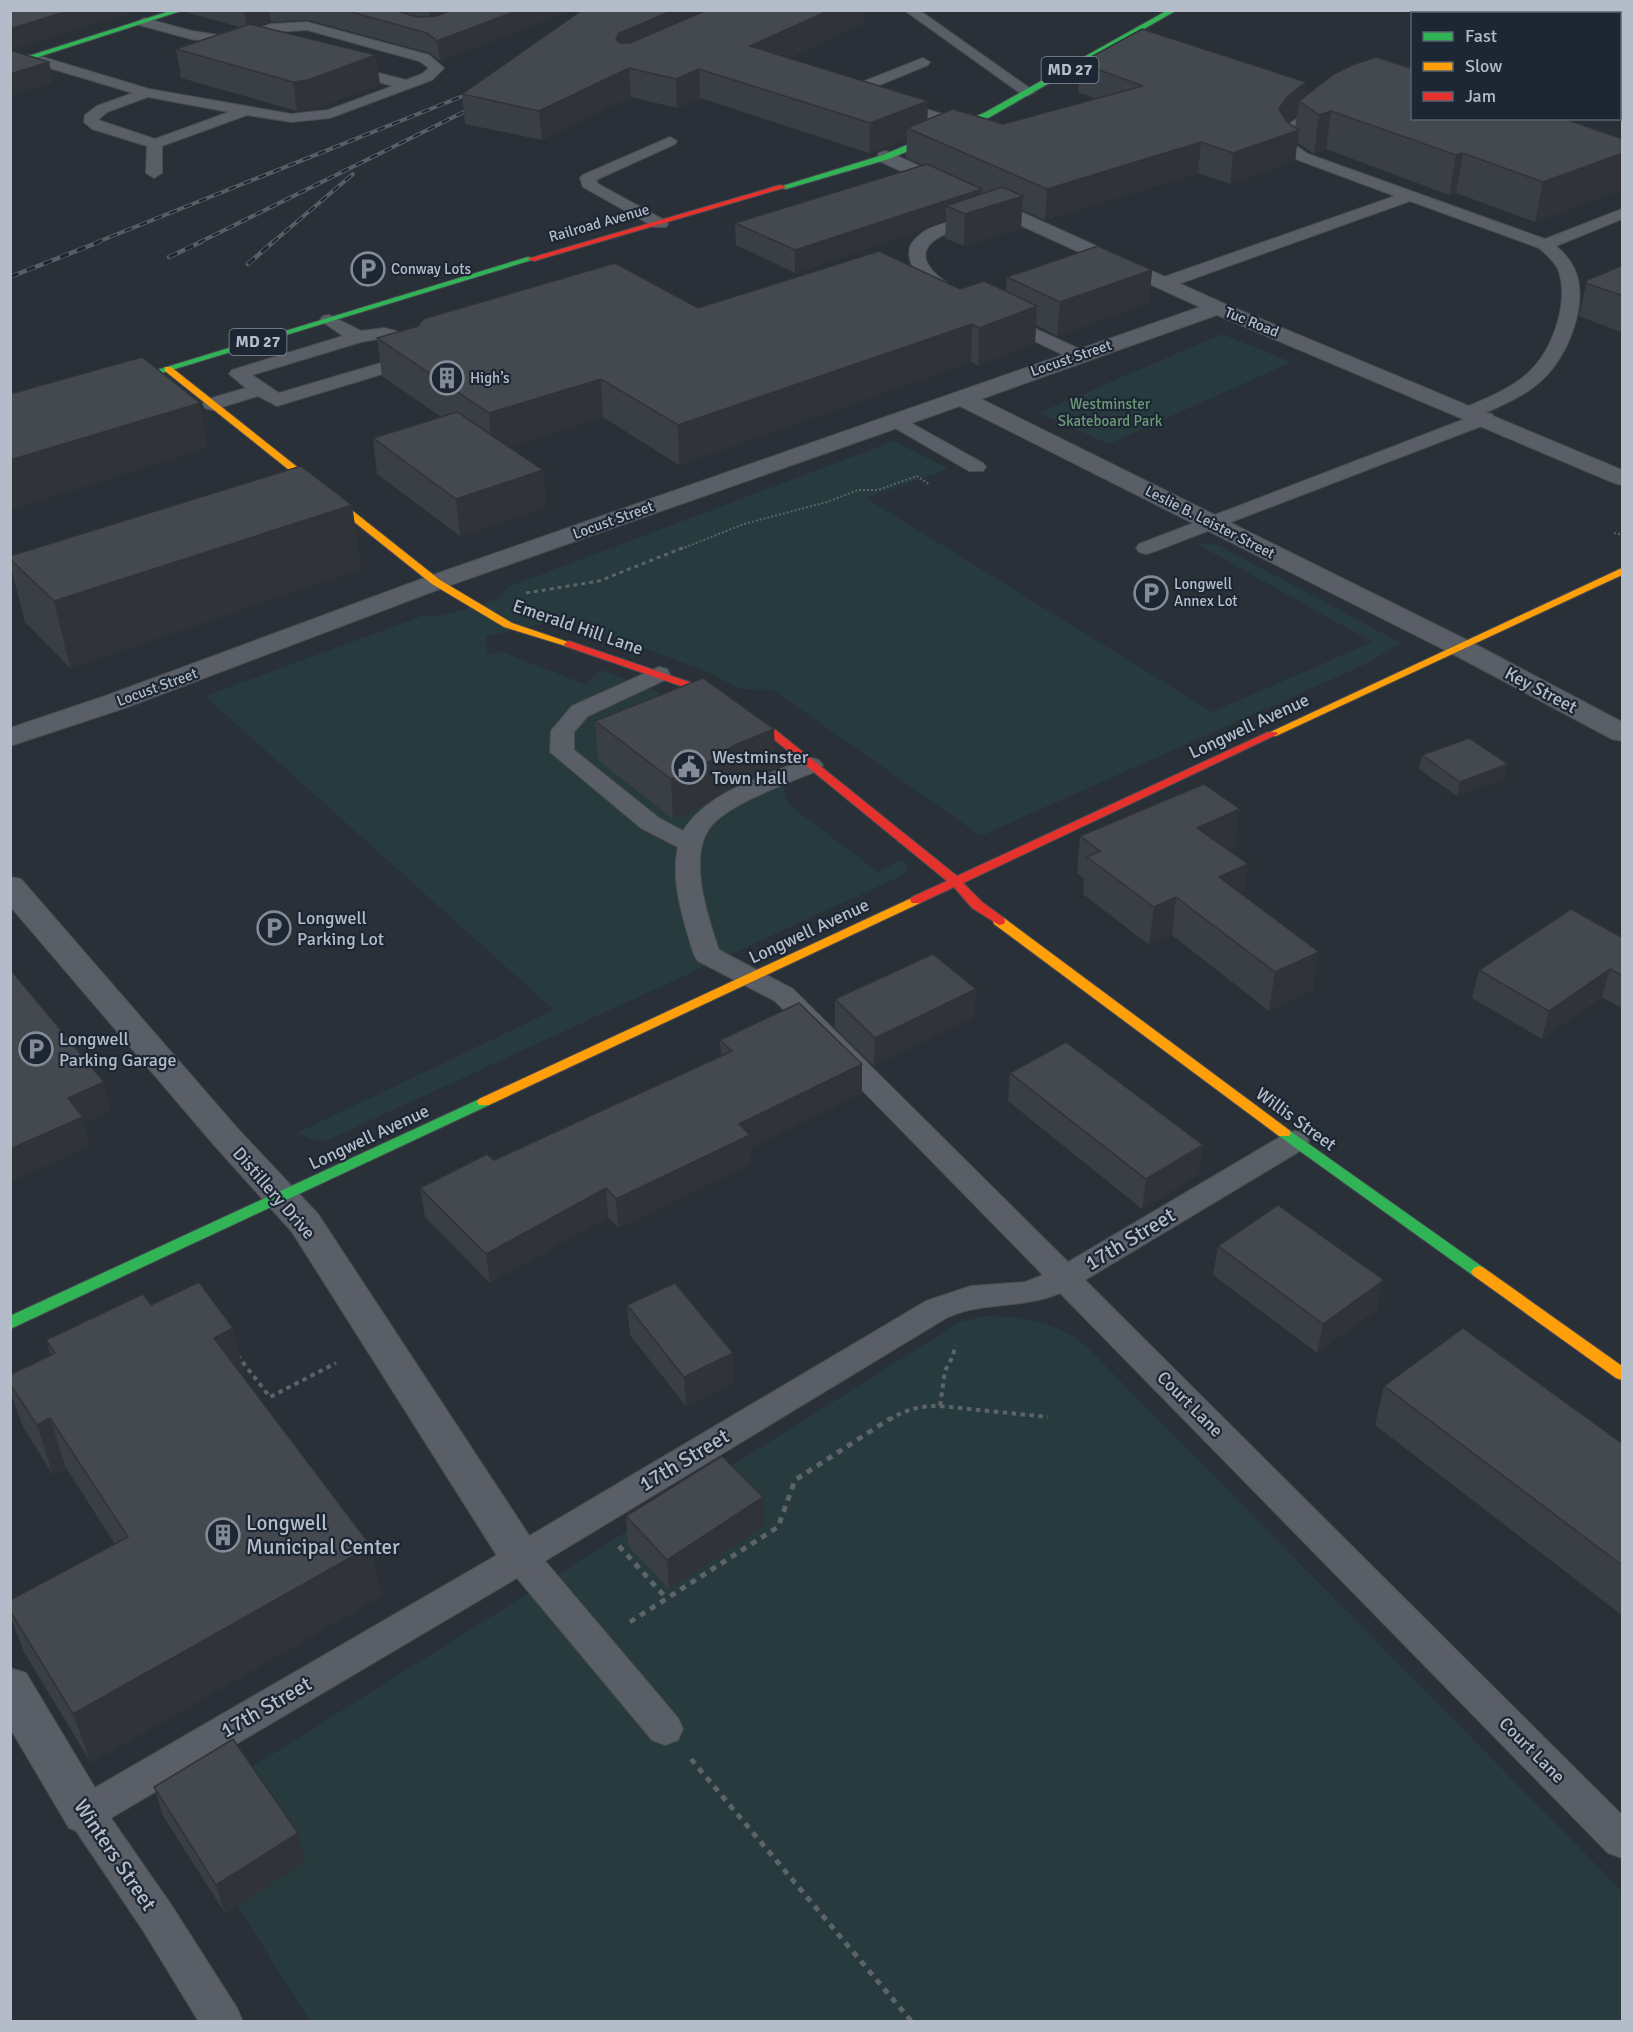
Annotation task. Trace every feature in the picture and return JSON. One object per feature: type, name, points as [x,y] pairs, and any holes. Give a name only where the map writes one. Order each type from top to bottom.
[{"type":"main road","points":[[10,64],[182,10]]},
{"type":"main road","name":"Railroad Avenue","points":[[101,389],[505,267],[886,157],[964,125],[1174,10]]},
{"type":"main road","name":"Emerald Hill Lane","points":[[168,369],[436,582],[508,625],[688,685],[770,730],[956,882]]},
{"type":"main road","name":"Longwell Avenue","points":[[10,1323],[1623,571]]},
{"type":"main road","name":"Willis Street","points":[[956,882],[977,905],[1295,1141],[1623,1374]]},
{"type":"street","name":"Tuc Road","points":[[886,157],[1218,308],[1478,415],[1623,478]]},
{"type":"street","name":"Locust Street","points":[[10,738],[125,698],[436,582],[1218,308]]},
{"type":"street","name":"Leslie B. Leister Street","points":[[960,397],[1460,647]]},
{"type":"street","name":"Key Street","points":[[1460,647],[1623,733]]},
{"type":"street","name":"Distillery Drive","points":[[10,886],[226,1137],[305,1223],[521,1558]]},
{"type":"street","name":"Winters Street","points":[[10,1687],[85,1813]]},
{"type":"lane","points":[[910,10],[1028,92]]},
{"type":"lane","points":[[144,22],[191,35],[266,47]]},
{"type":"lane","points":[[31,58],[147,93],[291,118],[319,117],[427,77],[435,73],[437,68],[424,58],[307,26],[272,28],[231,42]]},
{"type":"lane","points":[[923,62],[857,89],[858,93],[964,125]]},
{"type":"lane","points":[[331,65],[407,85]]},
{"type":"lane","points":[[147,93],[102,109],[90,118],[91,122],[97,126],[155,144],[244,111]]},
{"type":"lane","points":[[1146,548],[1478,415],[1537,375],[1554,356],[1565,325],[1569,282],[1566,270],[1558,257],[1545,245],[1303,157],[1290,148],[1284,139],[1290,129],[1342,94]]},
{"type":"lane","points":[[660,224],[591,187],[588,178],[670,141]]},
{"type":"lane","points":[[154,173],[155,144]]},
{"type":"lane","points":[[1164,283],[1410,196]]},
{"type":"lane","points":[[969,303],[939,287],[926,275],[920,267],[918,250],[921,242],[928,236],[1003,210]]},
{"type":"lane","points":[[1545,245],[1623,214]]},
{"type":"lane","points":[[990,313],[1080,356]]},
{"type":"lane","points":[[329,320],[350,343]]},
{"type":"lane","points":[[382,332],[391,333],[418,352],[416,358],[379,367],[277,400],[238,374],[305,359],[350,343],[382,332]]},
{"type":"lane","points":[[212,404],[261,389]]},
{"type":"lane","points":[[895,420],[976,467]]},
{"type":"lane","points":[[659,674],[580,711],[563,731],[562,752],[650,823],[690,844],[700,823],[716,810],[811,765]]},
{"type":"lane","name":"Court Lane","points":[[690,844],[690,886],[695,917],[707,955],[784,995],[1623,1841]]},
{"type":"lane","name":"17th Street","points":[[85,1813],[521,1558],[937,1309],[956,1299],[1026,1293],[1065,1278],[1295,1141]]},
{"type":"lane","points":[[521,1558],[665,1729]]},
{"type":"lane","name":"Winters Street","points":[[85,1813],[158,1919],[223,2022]]},
{"type":"path","points":[[525,593],[549,591],[599,581],[744,525],[827,502],[858,490],[878,490],[917,476],[929,483]]},
{"type":"path","points":[[1614,533],[1623,535]]},
{"type":"path","points":[[937,1309],[954,1328],[956,1341],[953,1356],[945,1371],[940,1406]]},
{"type":"path","points":[[235,1352],[270,1397],[336,1363]]},
{"type":"path","points":[[595,1645],[778,1527],[795,1480],[903,1411],[921,1406],[940,1406],[1048,1417]]},
{"type":"path","points":[[619,1546],[667,1599]]},
{"type":"path","points":[[665,1729],[912,2022]]},
{"type":"green space","name":"Westminster Skateboard Park","points":[[1222,334],[1292,362],[1109,444],[1039,413]]},
{"type":"green space","points":[[894,441],[949,469],[866,498],[1212,712],[1372,642],[1195,543],[1218,545],[1401,643],[1368,663],[981,836],[773,690],[740,689],[708,672],[561,617],[552,622],[486,636],[487,655],[503,652],[584,684],[602,670],[676,699],[673,819],[780,773],[788,804],[878,872],[901,860],[908,864],[905,874],[326,1141],[297,1133],[554,1010],[205,696],[422,616],[445,615],[498,599],[508,587]]},
{"type":"green space","points":[[984,1316],[1011,1317],[1038,1322],[1063,1331],[1086,1346],[1622,1891],[1622,2021],[310,2021],[237,1905],[305,1862],[244,1772],[960,1322]]},
{"type":"building","points":[[10,10],[71,10],[10,29]]},
{"type":"building","points":[[344,10],[394,10],[417,17],[436,16],[452,10],[519,10],[437,41],[427,33]]},
{"type":"building","points":[[582,10],[674,10],[619,33],[616,39],[620,43],[630,43],[707,10],[830,10],[750,46],[928,101],[870,123],[699,69],[676,79],[629,68],[539,111],[462,94]]},
{"type":"building","points":[[250,24],[376,55],[308,80],[293,82],[176,49]]},
{"type":"building","points":[[1142,29],[1306,82],[1287,97],[1279,109],[1287,122],[1299,130],[1233,153],[1201,142],[1047,189],[907,128],[953,109],[1003,124],[1143,86],[1080,63]]},
{"type":"building","points":[[10,50],[49,62],[10,74]]},
{"type":"building","points":[[1376,57],[1411,68],[1411,120],[1568,120],[1623,139],[1623,153],[1543,182],[1463,153],[1456,155],[1331,111],[1319,115],[1299,101],[1334,74]]},
{"type":"building","points":[[927,164],[982,189],[795,250],[735,223]]},
{"type":"building","points":[[1002,187],[1023,196],[965,214],[946,206]]},
{"type":"building","points":[[1098,246],[1152,270],[1060,302],[1007,277]]},
{"type":"building","points":[[879,251],[960,289],[984,281],[1037,306],[979,328],[972,324],[678,425],[601,379],[489,413],[377,338],[418,326],[423,319],[615,263],[698,308]]},
{"type":"building","points":[[1623,265],[1623,296],[1586,283],[1587,280]]},
{"type":"building","points":[[142,357],[200,403],[10,460],[10,394]]},
{"type":"building","points":[[457,412],[543,470],[456,499],[373,438]]},
{"type":"building","points":[[301,466],[352,505],[54,601],[10,559],[10,556]]},
{"type":"building","points":[[703,678],[774,729],[735,745],[700,767],[671,779],[595,721]]},
{"type":"building","points":[[1469,738],[1508,764],[1460,782],[1422,755]]},
{"type":"building","points":[[1204,784],[1240,809],[1197,828],[1248,864],[1219,877],[1319,952],[1275,972],[1176,897],[1154,907],[1087,857],[1100,851],[1080,836]]},
{"type":"building","points":[[1571,909],[1621,937],[1623,936],[1623,976],[1610,969],[1549,1011],[1479,970]]},
{"type":"building","points":[[933,954],[976,989],[875,1038],[835,999]]},
{"type":"building","name":"Longwell Parking Garage","points":[[10,969],[104,1082],[68,1098],[83,1117],[10,1149]]},
{"type":"building","points":[[799,1003],[862,1064],[739,1124],[750,1135],[616,1199],[606,1188],[486,1254],[420,1188],[487,1154],[494,1160],[732,1051],[720,1040]]},
{"type":"building","points":[[1066,1042],[1203,1145],[1146,1179],[1010,1073]]},
{"type":"building","points":[[1278,1205],[1384,1280],[1323,1324],[1218,1246]]},
{"type":"building","name":"Longwell Municipal Center","points":[[199,1282],[233,1328],[214,1338],[371,1546],[73,1714],[10,1611],[10,1600],[128,1537],[50,1418],[37,1425],[10,1384],[10,1375],[55,1353],[46,1340],[143,1294],[151,1305]]},
{"type":"building","points":[[675,1283],[733,1353],[684,1377],[627,1305]]},
{"type":"building","points":[[1463,1328],[1623,1444],[1623,1566],[1384,1386]]},
{"type":"building","points":[[722,1456],[763,1497],[667,1560],[626,1516]]},
{"type":"building","points":[[233,1739],[298,1833],[216,1885],[154,1787]]},
{"type":"railway","points":[[95,243],[478,90]]},
{"type":"railway","points":[[198,243],[478,105]]},
{"type":"railway","points":[[272,243],[353,174]]},
{"type":"railway","points":[[10,277],[99,242]]},
{"type":"railway","points":[[169,257],[201,242]]},
{"type":"railway","points":[[248,264],[273,242]]},
{"type":"traffic: fast","points":[[10,64],[181,10]]},
{"type":"traffic: fast","points":[[783,187],[886,157],[987,115],[1174,10]]},
{"type":"traffic: fast","points":[[116,384],[531,259]]},
{"type":"traffic: fast","points":[[10,1323],[484,1102]]},
{"type":"traffic: fast","points":[[1284,1133],[1479,1272]]},
{"type":"traffic: slow","points":[[168,369],[436,582],[508,625],[569,644]]},
{"type":"traffic: slow","points":[[1272,734],[1622,571]]},
{"type":"traffic: slow","points":[[484,1102],[916,900]]},
{"type":"traffic: slow","points":[[999,921],[1284,1133]]},
{"type":"traffic: slow","points":[[1479,1272],[1622,1374]]},
{"type":"traffic: jam","points":[[531,259],[783,187]]},
{"type":"traffic: jam","points":[[569,644],[688,685],[769,730],[956,882],[977,905],[999,921]]},
{"type":"traffic: jam","points":[[916,900],[1272,734]]},
{"type":"place","name":"Conway Lots","points":[[368,269]]},
{"type":"place","name":"High’s","points":[[447,378]]},
{"type":"place","name":"Longwell Annex Lot","points":[[1151,593]]},
{"type":"place","name":"Westminster Town Hall","points":[[689,767]]},
{"type":"place","name":"Longwell Parking Lot","points":[[274,928]]},
{"type":"place","name":"Longwell Parking Garage","points":[[36,1049]]},
{"type":"place","name":"Longwell Municipal Center","points":[[223,1535]]}]
